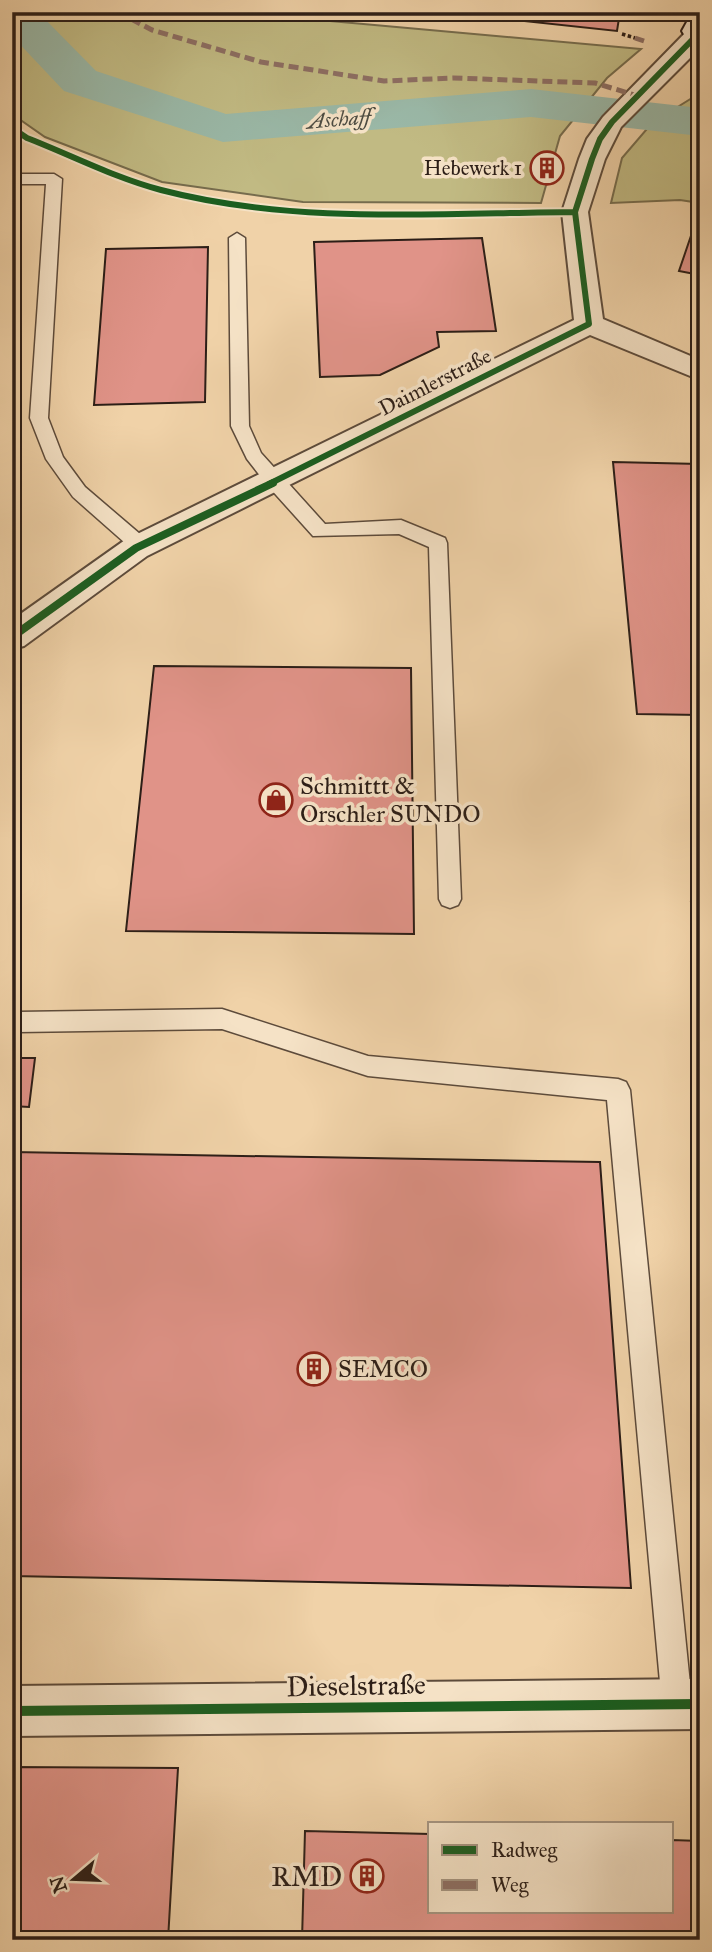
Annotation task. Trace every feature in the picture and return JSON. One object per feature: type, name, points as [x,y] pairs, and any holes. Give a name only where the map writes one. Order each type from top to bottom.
[{"type":"street","points":[[699,39],[612,122],[600,139],[575,212],[589,324],[700,370]]},
{"type":"street","name":"Daimlerstraße","points":[[12,637],[141,545],[274,482],[589,324]]},
{"type":"street","name":"Dieselstraße","points":[[12,1711],[688,1704]]},
{"type":"lane","points":[[12,179],[54,179],[39,418],[55,459],[79,492],[141,545]]},
{"type":"lane","points":[[237,238],[240,426],[253,455],[274,482],[320,531],[401,527],[438,543],[450,899]]},
{"type":"lane","points":[[18,1021],[222,1019],[368,1066],[618,1090],[688,1704]]},
{"type":"path","points":[[622,34],[635,38]]},
{"type":"shaded area","points":[[12,12],[276,12],[308,19],[641,49],[607,78],[560,136],[541,203],[303,202],[162,182],[45,137],[12,114]]},
{"type":"shaded area","points":[[700,93],[700,203],[680,200],[611,203],[622,158],[652,123]]},
{"type":"building","points":[[440,12],[620,12],[617,31]]},
{"type":"building","points":[[695,224],[700,224],[700,275],[679,271]]},
{"type":"building","points":[[482,238],[496,331],[437,332],[439,347],[380,375],[320,377],[314,242]]},
{"type":"building","points":[[208,247],[205,402],[94,405],[106,249]]},
{"type":"building","points":[[613,462],[700,464],[700,715],[637,714]]},
{"type":"building","name":"Schmittt & Orschler SUNDO","points":[[154,666],[411,668],[414,934],[126,931]]},
{"type":"building","points":[[691,902],[700,902],[700,967]]},
{"type":"building","points":[[12,1058],[35,1058],[29,1107],[12,1106]]},
{"type":"building","name":"SEMCO","points":[[12,1152],[600,1162],[631,1588],[12,1576]]},
{"type":"building","points":[[12,1767],[178,1768],[168,1940],[12,1940]]},
{"type":"building","name":"RMD","points":[[305,1831],[428,1834],[428,1913],[674,1913],[674,1840],[700,1841],[700,1940],[302,1940]]},
{"type":"waterway","name":"Aschaff","points":[[13,12],[80,81],[223,128],[531,103],[700,122]]},
{"type":"marked path","points":[[118,12],[152,30],[261,62],[384,81],[453,78],[595,83],[638,96]]},
{"type":"marked path","points":[[635,38],[644,41]]},
{"type":"cycle path","points":[[12,637],[136,548],[589,324],[575,212],[592,159],[600,139],[612,122],[696,36]]},
{"type":"cycle path","points":[[12,128],[27,138],[128,179],[210,201],[261,208],[366,214],[575,212]]},
{"type":"cycle path","points":[[12,1711],[700,1704]]},
{"type":"place","name":"Hebewerk 1","points":[[547,168]]},
{"type":"place","name":"Schmittt & Orschler SUNDO","points":[[276,800]]},
{"type":"place","name":"SEMCO","points":[[314,1369]]},
{"type":"place","name":"RMD","points":[[367,1876]]}]
